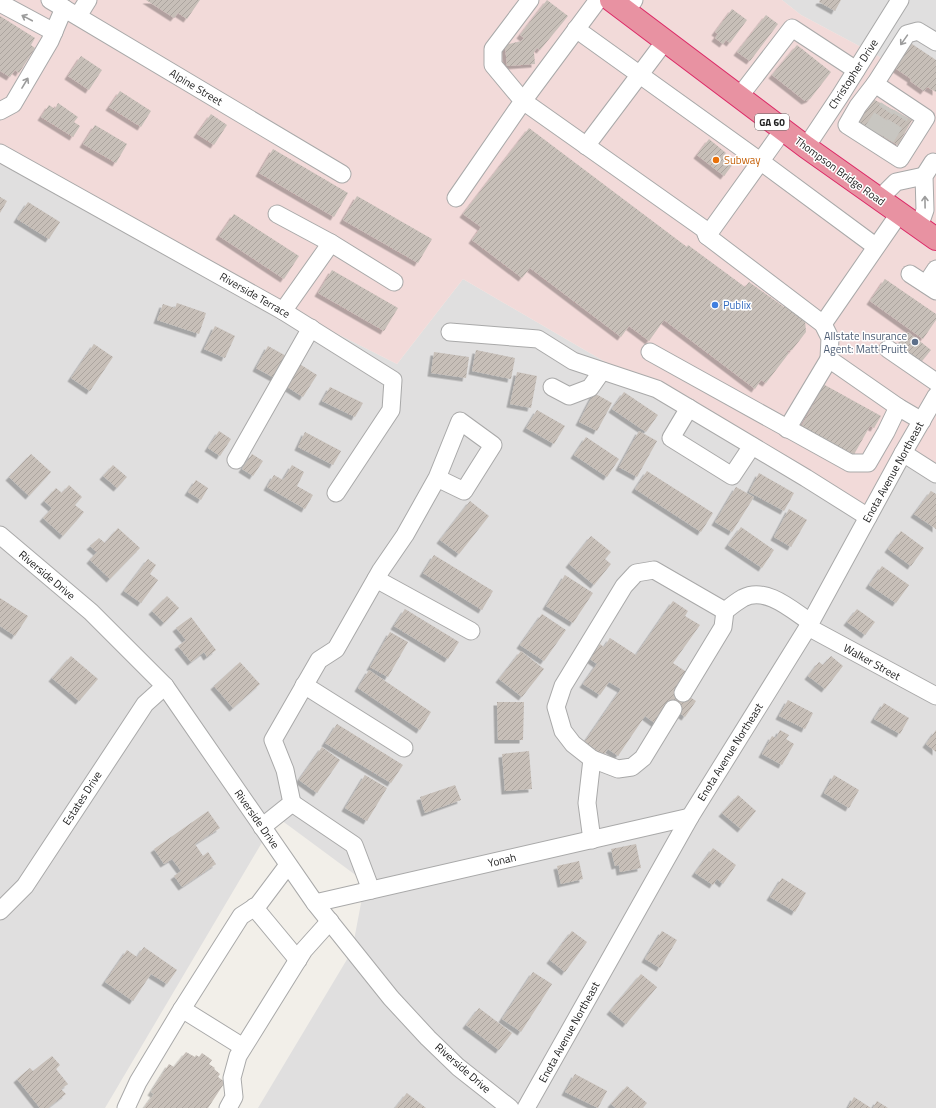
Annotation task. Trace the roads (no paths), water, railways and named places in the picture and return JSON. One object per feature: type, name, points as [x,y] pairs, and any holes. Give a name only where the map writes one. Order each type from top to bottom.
[{"type":"highway","name":"Thompson Bridge Road","points":[[624,4],[665,41],[739,97],[806,147],[927,233]]},
{"type":"street","points":[[0,111],[13,104],[50,41],[64,8],[88,0]]},
{"type":"street","points":[[530,0],[493,49],[493,65],[523,101],[704,229],[707,236],[823,324],[830,338],[829,359],[787,428]]},
{"type":"street","points":[[456,198],[523,101],[598,0]]},
{"type":"street","name":"Christopher Drive","points":[[806,147],[900,0]]},
{"type":"street","points":[[0,3],[54,32]]},
{"type":"street","name":"Alpine Street","points":[[64,8],[342,174]]},
{"type":"street","points":[[739,97],[792,28],[856,70]]},
{"type":"street","points":[[576,29],[760,161],[875,246]]},
{"type":"street","points":[[875,84],[898,106],[934,123],[900,159],[877,139],[847,125],[858,106],[875,84],[907,34],[918,31],[936,42]]},
{"type":"street","points":[[586,146],[665,41]]},
{"type":"street","points":[[840,96],[858,106]]},
{"type":"street","points":[[707,236],[783,130]]},
{"type":"street","name":"Riverside Terrace","points":[[0,153],[283,311],[393,380],[391,410],[336,493]]},
{"type":"street","points":[[879,199],[896,182],[932,165]]},
{"type":"street","points":[[927,233],[925,210],[932,165]]},
{"type":"street","points":[[277,214],[331,243],[394,282]]},
{"type":"street","points":[[823,324],[875,246],[899,214]]},
{"type":"street","points":[[283,311],[331,243]]},
{"type":"street","points":[[910,274],[931,287],[936,269]]},
{"type":"street","points":[[236,460],[311,328]]},
{"type":"street","points":[[450,332],[538,339],[573,362],[657,389],[868,517]]},
{"type":"street","points":[[888,349],[936,382]]},
{"type":"street","points":[[650,352],[850,463],[868,463],[886,432],[898,407]]},
{"type":"street","points":[[829,359],[898,407],[922,421]]},
{"type":"street","points":[[552,387],[569,396],[590,388],[602,371]]},
{"type":"street","name":"Enota Avenue Northeast","points":[[526,1108],[690,817],[809,624],[936,396]]},
{"type":"street","points":[[689,408],[670,438],[732,476],[752,446]]},
{"type":"street","points":[[903,453],[936,474]]},
{"type":"street","points":[[371,890],[354,845],[292,803],[285,770],[273,740],[319,660],[336,649],[376,579],[405,535],[437,478]]},
{"type":"street","name":"Riverside Drive","points":[[0,535],[91,612],[164,686],[315,903],[392,998],[428,1038],[458,1067],[510,1108]]},
{"type":"street","points":[[673,709],[643,758],[632,767],[618,769],[592,759],[573,744],[563,731],[556,707],[562,686],[624,586],[636,573],[654,570],[725,611],[722,627],[683,693]]},
{"type":"street","points":[[376,579],[471,631]]},
{"type":"street","name":"Walker Street","points":[[725,611],[744,598],[756,595],[771,597],[809,624],[936,696]]},
{"type":"street","points":[[304,685],[404,748]]},
{"type":"street","name":"Estates Drive","points":[[0,911],[25,886],[146,704],[164,686]]},
{"type":"street","points":[[592,759],[588,803],[592,840]]},
{"type":"street","points":[[262,827],[292,803]]},
{"type":"street","name":"Yonah","points":[[315,903],[690,817]]},
{"type":"street","points":[[126,1108],[138,1082],[241,916],[258,905],[288,864]]},
{"type":"street","points":[[254,907],[298,960]]},
{"type":"street","points":[[228,1108],[234,1097],[232,1078],[238,1056],[243,1046],[304,950],[330,921]]},
{"type":"street","points":[[182,1009],[243,1046]]},
{"type":"tunnel","points":[[872,131],[888,107]]},
{"type":"tunnel","points":[[886,138],[901,114]]},
{"type":"place","name":"Subway","points":[[716,160]]},
{"type":"place","name":"Publix","points":[[715,305]]},
{"type":"place","name":"Allstate Insurance Agent: Matt Pruitt","points":[[915,342]]}]
